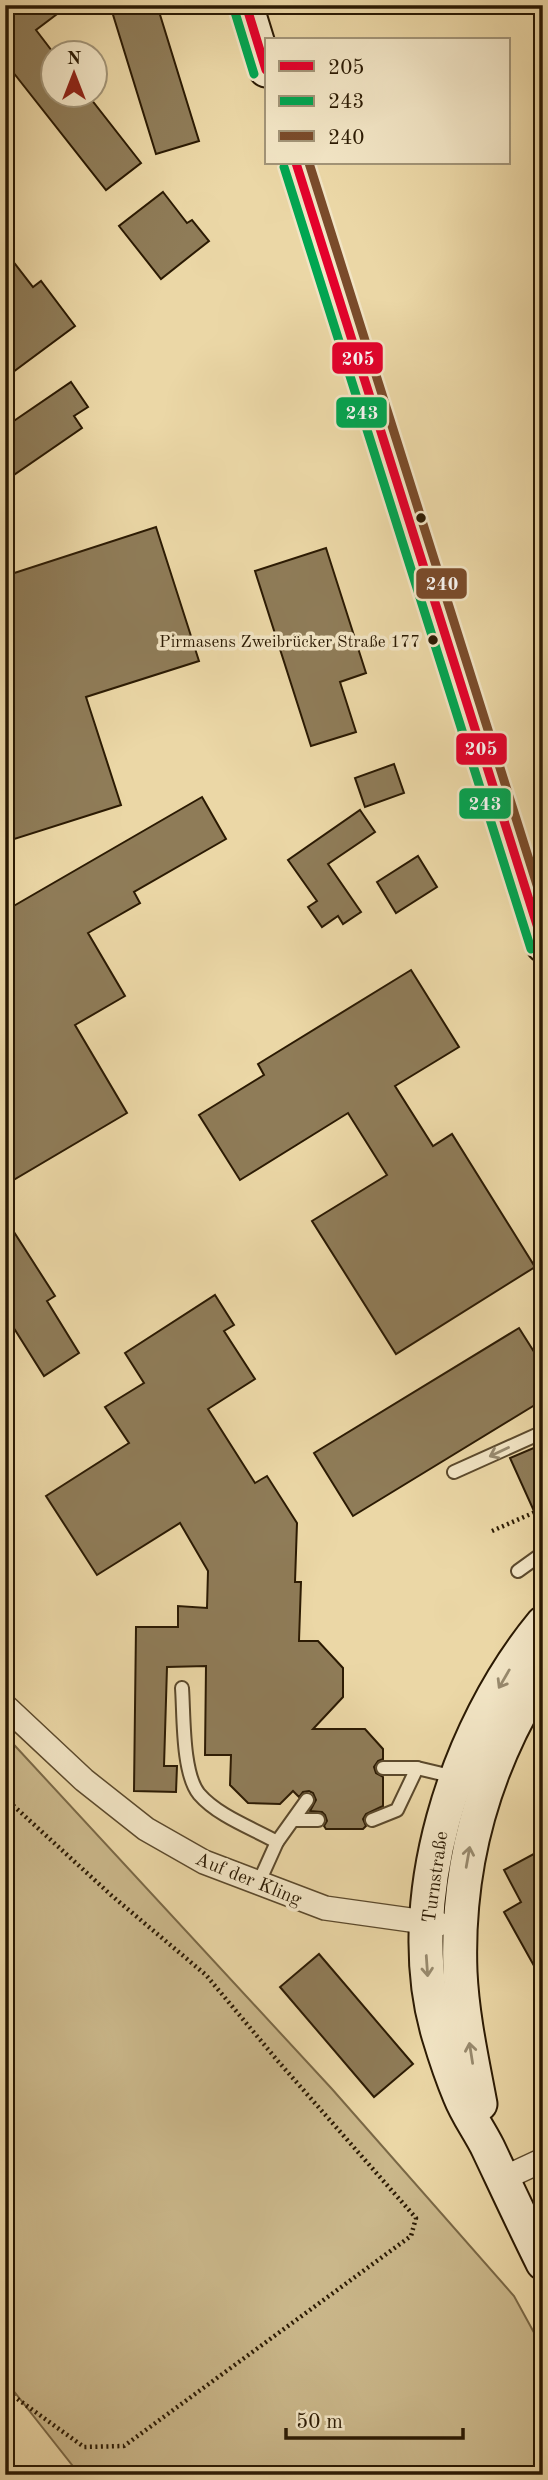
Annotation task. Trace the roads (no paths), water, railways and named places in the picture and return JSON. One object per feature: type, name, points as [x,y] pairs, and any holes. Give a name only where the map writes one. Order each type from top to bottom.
[{"type":"street","points":[[246,5],[265,67]]},
{"type":"street","points":[[296,164],[543,945]]},
{"type":"street","name":"Turnstraße","points":[[486,2145],[460,1975],[460,1925],[462,1889],[469,1849],[470,1782],[494,1697],[543,1623]]},
{"type":"street","name":"Turnstraße","points":[[543,1673],[508,1732],[470,1782],[440,1831],[426,1923],[430,1998],[439,2036],[461,2098],[543,2263]]},
{"type":"street","name":"Auf der Kling","points":[[5,1706],[84,1780],[146,1829],[204,1862],[325,1908],[426,1923],[460,1925]]},
{"type":"street","points":[[502,2179],[543,2160]]},
{"type":"lane","points":[[454,1472],[543,1432]]},
{"type":"lane","points":[[518,1571],[543,1553]]},
{"type":"lane","points":[[182,1688],[188,1763],[198,1793],[217,1809],[277,1842]]},
{"type":"lane","points":[[383,1768],[417,1768],[470,1782]]},
{"type":"lane","points":[[372,1820],[397,1810],[417,1768]]},
{"type":"lane","points":[[259,1882],[277,1842],[307,1800]]},
{"type":"lane","points":[[294,1820],[318,1820]]},
{"type":"place","name":"Pirmasens Zweibrücker Straße 177","points":[[433,640]]}]
